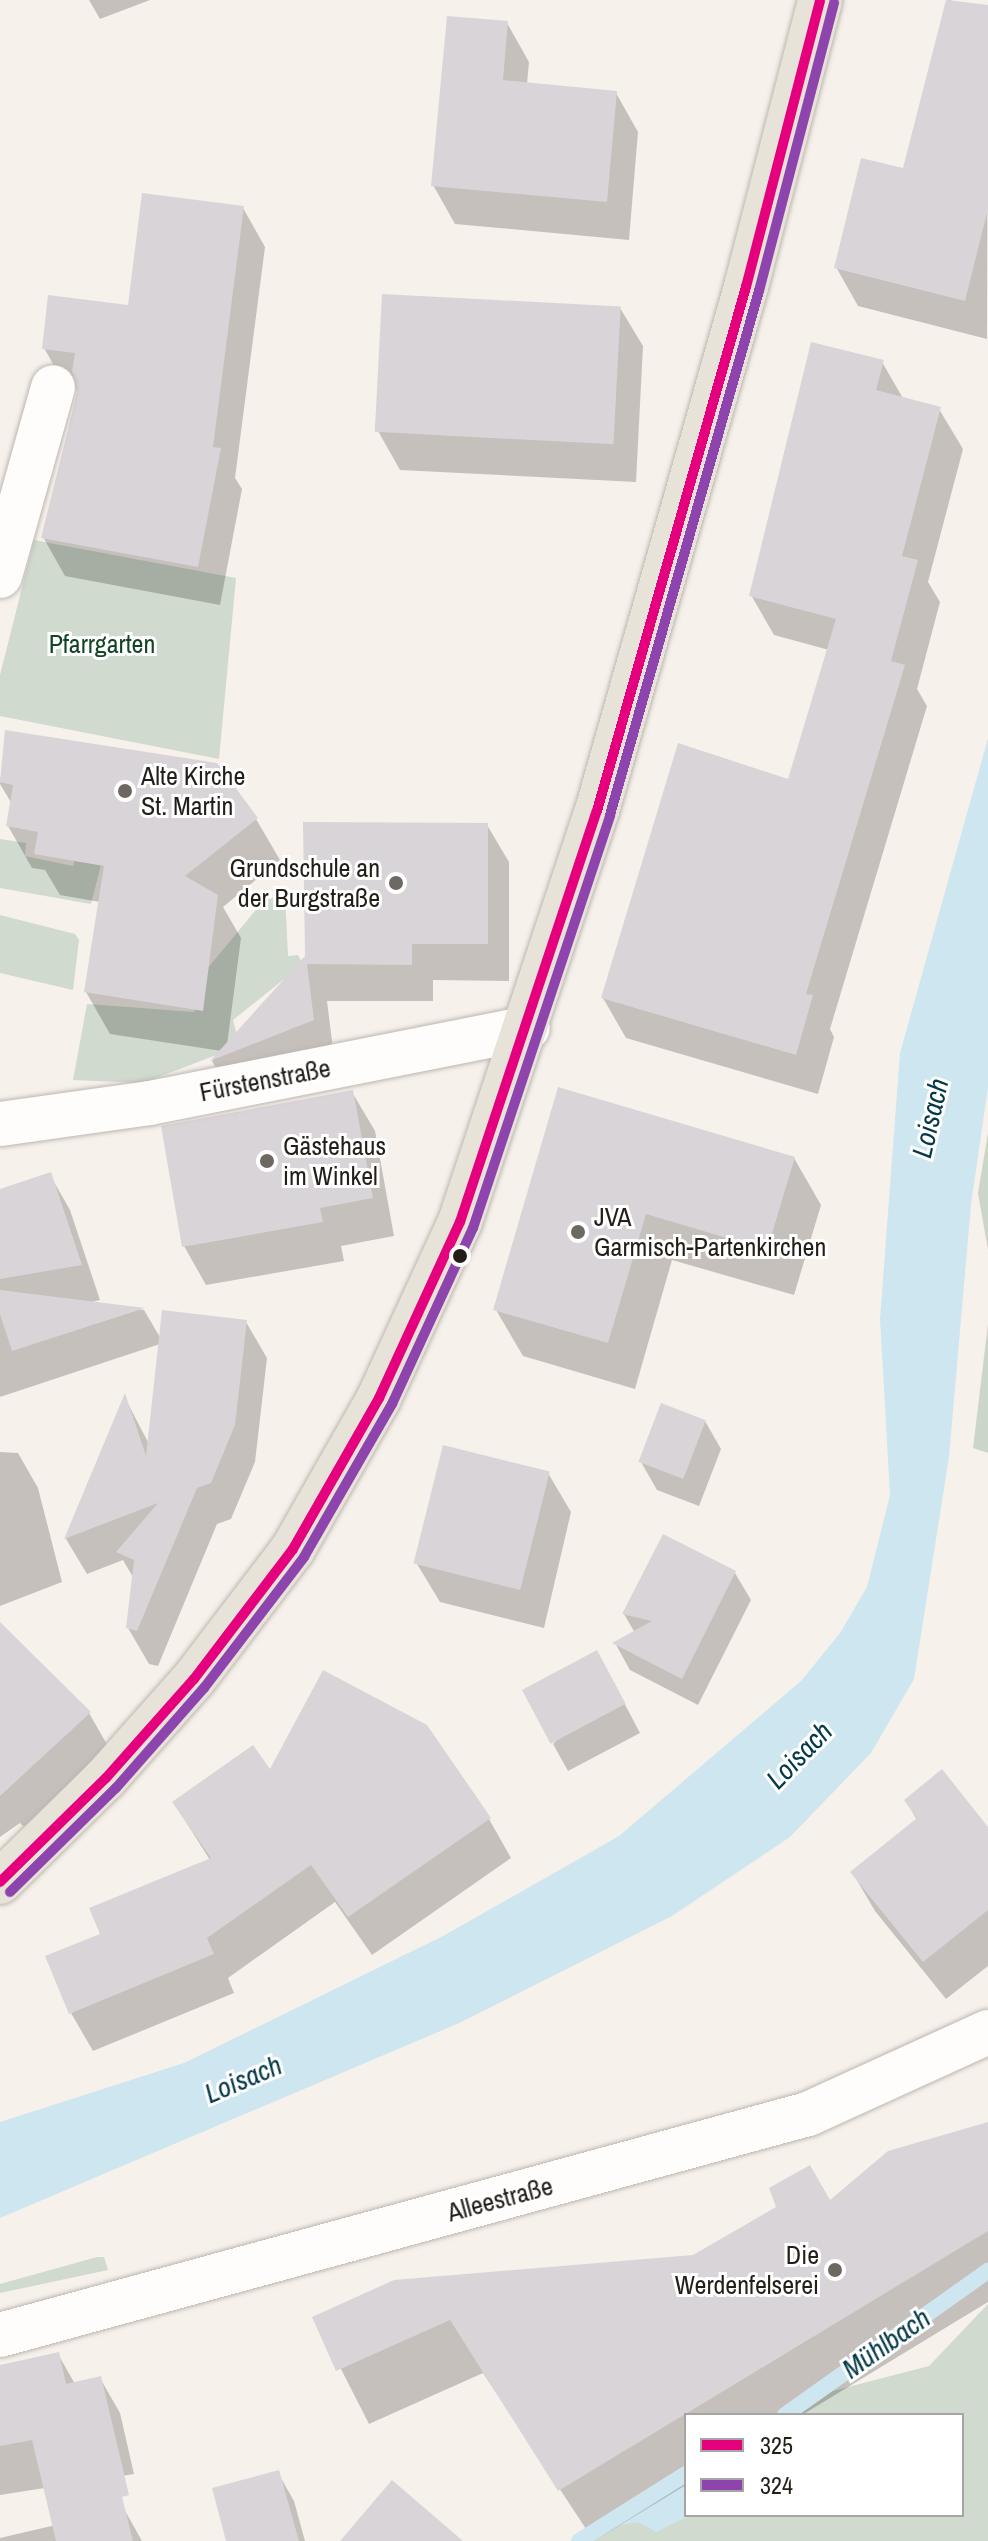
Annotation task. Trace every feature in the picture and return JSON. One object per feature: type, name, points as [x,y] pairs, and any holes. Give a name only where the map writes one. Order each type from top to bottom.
[{"type":"main road","points":[[0,1882],[106,1778],[194,1679],[293,1549],[379,1398],[454,1235],[528,1028],[619,736],[746,287],[820,0]]},
{"type":"street","points":[[0,576],[53,387]]},
{"type":"street","name":"Fürstenstraße","points":[[0,1124],[150,1103],[528,1028]]},
{"type":"street","name":"Alleestraße","points":[[0,2335],[808,2114],[988,2032]]},
{"type":"green space","name":"Pfarrgarten","points":[[34,540],[236,578],[219,759],[0,716],[0,675]]},
{"type":"green space","points":[[0,839],[26,843],[25,856],[73,866],[79,844],[105,849],[91,904],[0,888]]},
{"type":"green space","points":[[285,894],[288,956],[298,955],[303,964],[233,1020],[240,1046],[143,1083],[73,1080],[87,1004],[194,1012],[202,975],[264,900]]},
{"type":"green space","points":[[0,915],[75,934],[79,940],[73,990],[0,973]]},
{"type":"green space","points":[[988,1133],[988,1250],[978,1193]]},
{"type":"green space","points":[[988,1324],[988,1453],[973,1448]]},
{"type":"green space","points":[[104,2257],[108,2270],[0,2293],[0,2284]]},
{"type":"green space","points":[[988,2304],[988,2541],[579,2541],[684,2475],[684,2517],[964,2517],[964,2413],[788,2413],[817,2395],[929,2366]]},
{"type":"water","name":"Loisach","points":[[988,738],[988,1087],[971,1205],[949,1457],[914,1679],[871,1753],[790,1837],[672,1916],[457,2024],[0,2218],[0,2122],[184,2063],[445,1935],[619,1836],[801,1681],[840,1633],[867,1587],[890,1495],[880,1319],[900,1053]]},
{"type":"water","points":[[684,2475],[684,2517],[687,2517],[656,2532],[638,2522],[596,2529]]},
{"type":"building","points":[[946,0],[988,5],[988,209],[965,301],[834,268],[861,158],[903,168]]},
{"type":"building","points":[[447,16],[508,21],[503,80],[617,91],[607,202],[431,186]]},
{"type":"building","points":[[142,193],[244,206],[213,447],[221,448],[198,567],[41,538],[77,393],[72,371],[75,353],[42,349],[48,295],[128,305]]},
{"type":"building","points":[[382,294],[621,307],[613,444],[375,432]]},
{"type":"building","points":[[811,342],[884,360],[876,390],[941,407],[902,556],[918,560],[891,661],[905,665],[806,994],[813,995],[796,1055],[601,998],[678,743],[788,779],[836,619],[749,596]]},
{"type":"building","points":[[5,730],[217,763],[258,818],[185,876],[218,895],[203,1011],[84,992],[104,866],[34,854],[38,832],[6,826],[13,785],[0,782]]},
{"type":"building","name":"Grundschule an der Burgstraße","points":[[303,822],[488,823],[488,944],[412,944],[412,965],[307,964],[314,1020],[210,1061],[305,956]]},
{"type":"building","name":"JVA Garmisch-Partenkirchen","points":[[558,1087],[795,1157],[767,1250],[646,1214],[608,1343],[493,1310]]},
{"type":"building","name":"Gästehaus im Winkel","points":[[353,1090],[373,1198],[320,1208],[323,1222],[182,1247],[161,1126]]},
{"type":"building","points":[[51,1172],[82,1265],[0,1279],[0,1189]]},
{"type":"building","points":[[0,1290],[145,1308],[12,1351],[0,1314]]},
{"type":"building","points":[[162,1310],[247,1320],[235,1425],[211,1483],[197,1488],[137,1631],[126,1628],[134,1560],[116,1552],[158,1503],[64,1539],[125,1393],[146,1456]]},
{"type":"building","points":[[661,1403],[706,1420],[683,1479],[638,1462]]},
{"type":"building","points":[[443,1445],[550,1472],[520,1590],[413,1563]]},
{"type":"building","points":[[663,1534],[736,1571],[682,1679],[612,1643],[652,1621],[622,1614]]},
{"type":"building","points":[[0,1622],[91,1712],[0,1796]]},
{"type":"building","points":[[597,1650],[626,1704],[551,1744],[522,1690]]},
{"type":"building","points":[[323,1670],[427,1725],[491,1818],[348,1917],[311,1865],[207,1938],[214,1954],[69,2014],[45,1956],[100,1934],[89,1908],[211,1858],[172,1802],[253,1745],[270,1769]]},
{"type":"building","points":[[942,1769],[988,1827],[988,1910],[923,1962],[850,1872],[917,1818],[904,1800]]},
{"type":"building","points":[[988,2122],[988,2231],[558,2491],[450,2320],[336,2371],[312,2317],[394,2280],[693,2255],[776,2207],[769,2188],[810,2165],[830,2200],[888,2151]]},
{"type":"building","points":[[59,2352],[66,2384],[101,2376],[129,2495],[122,2497],[133,2541],[56,2541],[32,2440],[0,2446],[0,2365]]},
{"type":"building","points":[[279,2470],[299,2541],[226,2541],[212,2488]]},
{"type":"building","points":[[392,2480],[463,2541],[340,2541]]},
{"type":"waterway","name":"Mühlbach","points":[[788,2413],[988,2271]]},
{"type":"waterway","name":"Mühlbach","points":[[579,2541],[684,2475]]},
{"type":"transit line","name":"325","points":[[0,1882],[106,1778],[194,1679],[293,1549],[379,1398],[460,1222],[597,811],[746,287],[820,0]]},
{"type":"transit line","name":"324","points":[[10,1892],[116,1788],[204,1688],[304,1557],[392,1404],[473,1228],[610,815],[759,291],[834,3]]},
{"type":"place","name":"Alte Kirche St. Martin","points":[[125,791]]},
{"type":"place","name":"Grundschule an der Burgstraße","points":[[396,883]]},
{"type":"place","name":"Gästehaus im Winkel","points":[[267,1161]]},
{"type":"place","name":"JVA Garmisch-Partenkirchen","points":[[578,1232]]},
{"type":"place","name":"Die Werdenfelserei","points":[[835,2270]]}]
